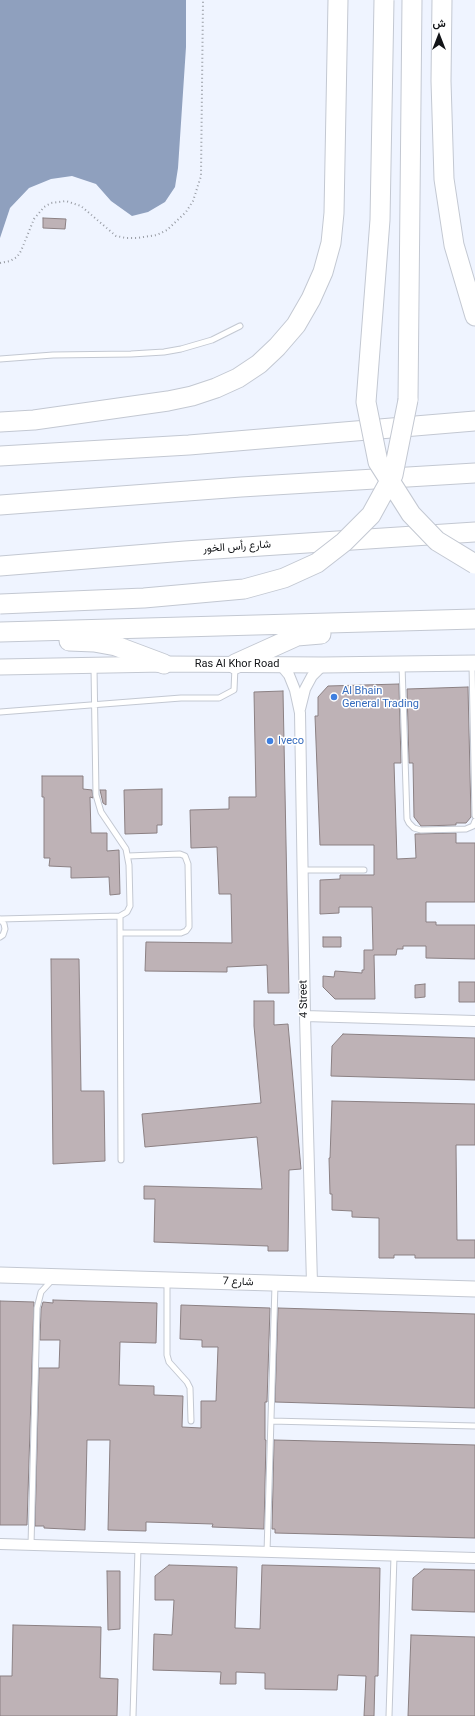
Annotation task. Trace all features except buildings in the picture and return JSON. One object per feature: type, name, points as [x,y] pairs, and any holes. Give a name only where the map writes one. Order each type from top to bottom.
[{"type":"highway","points":[[0,422],[34,420],[168,401],[192,396],[216,388],[238,378],[258,364],[277,347],[296,325],[311,299],[323,272],[331,243],[334,214],[338,0]]},
{"type":"highway","points":[[384,0],[380,220],[366,402],[378,462],[411,514],[437,540],[475,564]]},
{"type":"highway","points":[[0,604],[144,598],[244,589],[284,578],[317,563],[344,542],[371,515],[394,475],[408,400],[412,0]]},
{"type":"highway","points":[[442,0],[441,81],[444,179],[454,244],[475,316]]},
{"type":"highway","points":[[0,456],[189,445],[475,421]]},
{"type":"highway","points":[[0,505],[241,487],[475,473]]},
{"type":"highway","name":"شارع رأس الخور","points":[[0,566],[185,550],[475,532]]},
{"type":"highway","points":[[0,632],[374,621],[475,620]]},
{"type":"highway","points":[[234,664],[297,636],[342,633],[374,621]]},
{"type":"highway","points":[[0,641],[94,642],[116,646],[164,664]]},
{"type":"street","name":"Ras Al Khor Road","points":[[0,667],[164,664],[323,665],[474,663]]},
{"type":"street","name":"4 Street","points":[[280,664],[289,675],[295,690],[300,713],[305,1016],[312,1284]]},
{"type":"street","name":"4 Street","points":[[300,713],[305,690],[312,676],[323,665]]},
{"type":"street","points":[[305,1016],[475,1021]]},
{"type":"street","name":"شارع 7","points":[[0,1274],[475,1289]]},
{"type":"street","points":[[0,1544],[475,1558]]},
{"type":"lane","points":[[0,359],[48,355],[164,352],[204,342],[240,326]]},
{"type":"lane","points":[[474,663],[475,816]]},
{"type":"lane","points":[[0,712],[181,698],[219,698],[234,690],[234,664]]},
{"type":"lane","points":[[402,664],[407,819],[409,823],[417,830],[466,829],[473,826],[475,821]]},
{"type":"lane","points":[[0,919],[120,916],[127,912],[130,906],[128,856],[126,848],[101,812],[95,786],[94,666]]},
{"type":"lane","points":[[120,933],[180,933],[186,931],[189,927],[188,864],[185,856],[180,854],[128,856]]},
{"type":"lane","points":[[302,870],[364,870]]},
{"type":"lane","points":[[120,916],[121,1160]]},
{"type":"lane","points":[[0,919],[4,924],[5,929],[3,935],[0,937]]},
{"type":"lane","points":[[31,1545],[37,1308],[41,1292],[56,1276]]},
{"type":"lane","points":[[167,1280],[167,1355],[169,1362],[187,1382],[190,1388],[190,1421]]},
{"type":"lane","points":[[267,1552],[275,1283]]},
{"type":"lane","points":[[271,1421],[475,1426]]},
{"type":"lane","points":[[133,1716],[138,1548]]},
{"type":"lane","points":[[389,1716],[394,1556]]},
{"type":"path","points":[[0,263],[10,261],[17,257],[21,251],[34,219],[44,207],[51,203],[66,201],[81,206],[116,236],[126,238],[147,237],[162,232],[177,222],[186,212],[193,201],[200,176],[203,0]]},
{"type":"water","points":[[0,0],[186,0],[186,47],[178,168],[175,187],[165,202],[148,212],[132,216],[111,201],[96,184],[72,176],[51,179],[29,188],[10,208],[0,238]]},
{"type":"place","name":"Al Bhain General Trading","points":[[334,697]]},
{"type":"place","name":"Iveco","points":[[270,741]]}]
